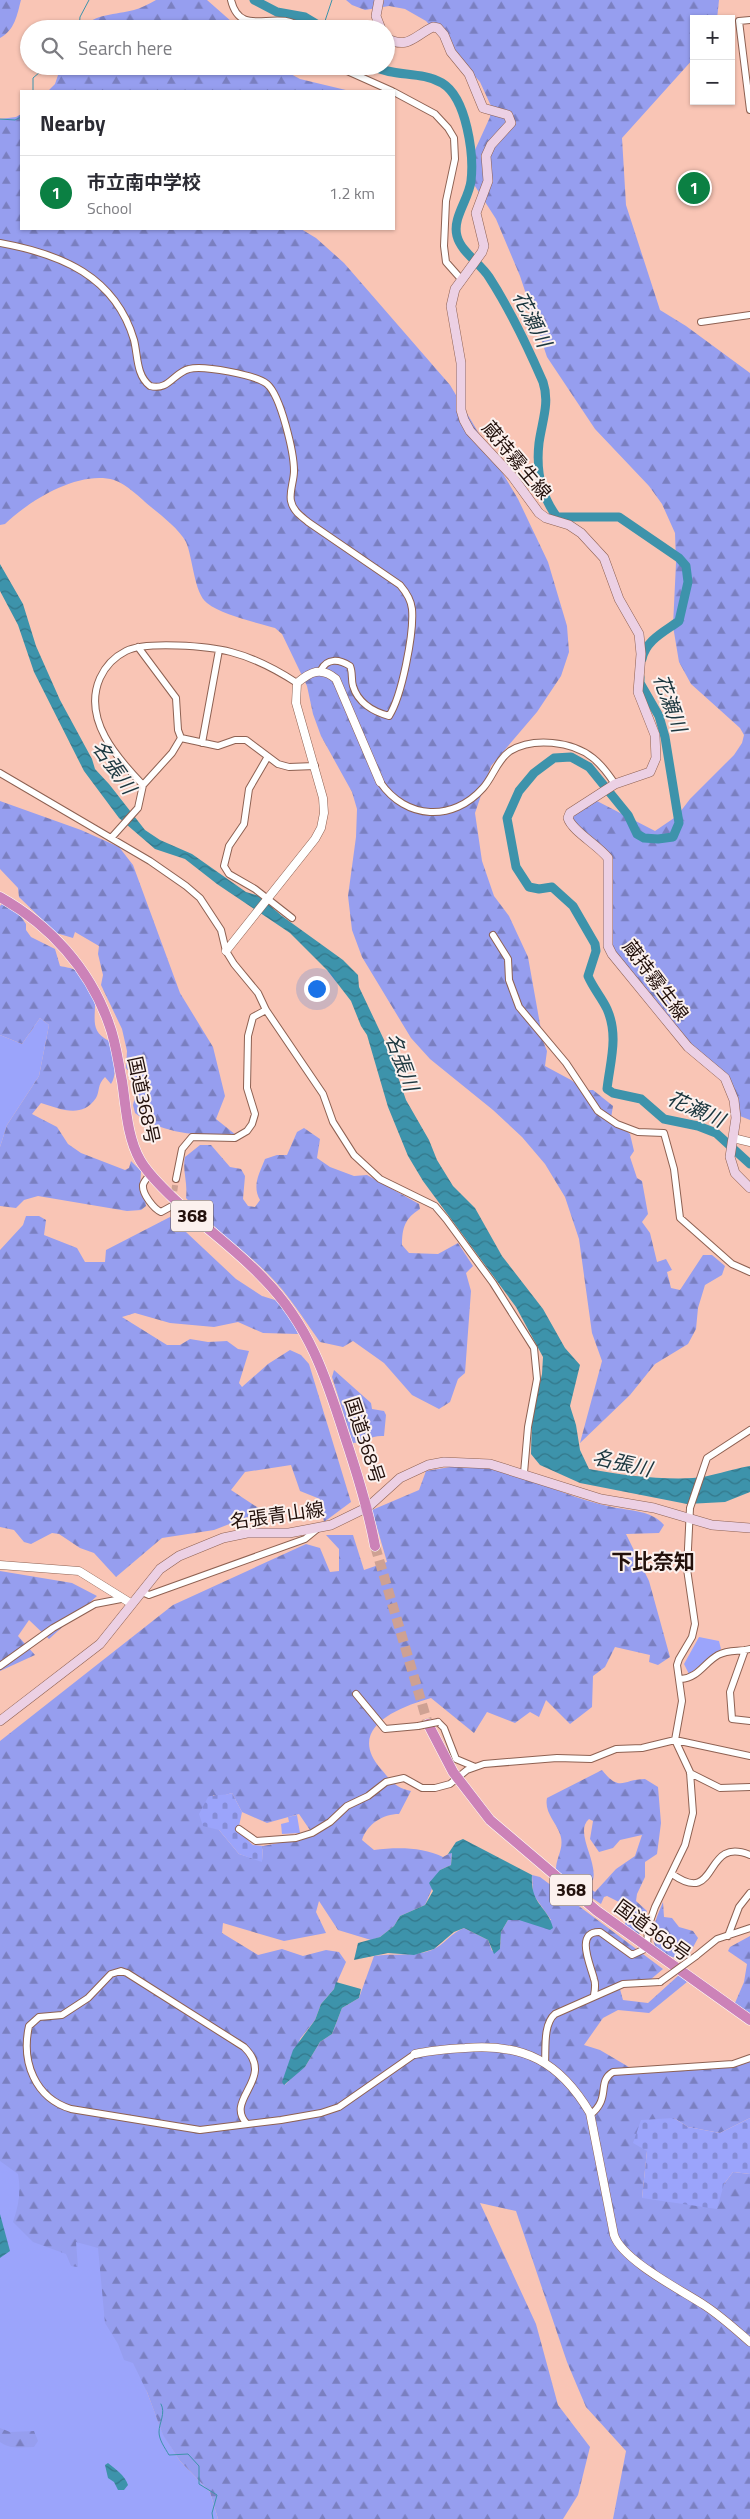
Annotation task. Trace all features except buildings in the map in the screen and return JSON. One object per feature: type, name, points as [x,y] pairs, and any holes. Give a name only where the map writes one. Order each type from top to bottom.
[{"type":"highway","name":"国道368号","points":[[0,897],[16,905],[54,935],[87,977],[100,1000],[115,1044],[133,1146],[150,1175],[195,1219],[263,1278],[297,1319],[317,1355],[368,1507],[375,1546]]},
{"type":"highway","name":"国道368号","points":[[433,1723],[457,1778],[490,1820],[562,1882],[647,1948],[750,2020]]},
{"type":"main road","points":[[378,20],[376,16],[379,0]]},
{"type":"main road","name":"蔵持霧生線","points":[[395,43],[404,44],[433,27],[438,28],[444,34],[451,52],[469,74],[483,108],[510,117],[511,123],[490,146],[486,156],[488,181],[476,213],[484,246],[469,271],[461,279],[452,296],[450,306],[461,362],[460,392],[464,420],[479,442],[512,476],[539,513],[546,518],[569,525],[593,545],[604,558],[619,599],[639,634],[641,654],[638,692],[654,729],[656,758],[650,772],[613,785],[570,813],[568,818],[570,823],[608,858],[609,948],[688,1047],[725,1078],[734,1100],[736,1118],[730,1157],[735,1173],[750,1188]]},
{"type":"main road","name":"名張青山線","points":[[0,1721],[96,1648],[169,1562],[199,1546],[247,1533],[289,1533],[316,1530],[331,1525],[368,1507],[400,1478],[428,1465],[476,1462],[524,1473],[582,1494],[654,1508],[712,1525],[750,1528]]},
{"type":"street","points":[[231,0],[238,17],[243,20]]},
{"type":"street","points":[[750,20],[739,21],[750,110]]},
{"type":"street","points":[[356,75],[389,90]]},
{"type":"street","points":[[395,93],[435,114],[448,128],[454,138],[455,159],[446,201],[444,246],[446,262],[461,279]]},
{"type":"street","points":[[0,242],[72,265],[107,290],[129,325],[140,373],[150,386],[164,386],[184,370],[198,367],[250,376],[266,383],[272,390],[281,412],[293,460],[291,501],[294,509],[308,522],[400,585],[406,592],[412,609],[401,691],[389,716],[379,714],[364,703],[353,685],[350,666],[345,663],[330,661],[325,663],[321,670]]},
{"type":"street","points":[[701,322],[750,316]]},
{"type":"street","points":[[143,784],[121,762],[112,748],[100,725],[95,700],[97,684],[104,670],[114,658],[126,650],[160,645],[219,650],[248,657],[297,683]]},
{"type":"street","points":[[138,647],[176,698],[178,730],[182,738],[218,746],[235,740],[246,740],[267,758],[278,764],[289,767],[315,766]]},
{"type":"street","points":[[202,743],[219,650]]},
{"type":"street","points":[[226,952],[306,851],[321,828],[324,813],[323,798],[296,704],[297,683],[310,672],[321,670],[330,674],[340,687],[380,782],[389,795],[404,806],[419,811],[434,812],[457,809],[473,798],[485,786],[501,760],[509,752],[522,746],[537,743],[569,746],[584,752],[604,769],[613,785]]},
{"type":"street","points":[[112,837],[138,808],[143,784],[172,753],[182,738]]},
{"type":"street","points":[[267,758],[249,789],[244,824],[229,846],[224,866],[229,874],[268,898],[292,918]]},
{"type":"street","points":[[0,773],[112,837],[186,886],[200,898],[221,930],[226,952],[258,993],[266,1010],[323,1094],[333,1122],[354,1155],[380,1178],[435,1206],[493,1283],[534,1348],[537,1380],[528,1427],[524,1473]]},
{"type":"street","points":[[493,935],[508,959],[509,980],[519,1006],[566,1063],[598,1111],[617,1124],[638,1132],[664,1132],[674,1170],[680,1218],[728,1261],[750,1272]]},
{"type":"street","points":[[176,1179],[182,1150],[192,1137],[235,1138],[247,1131],[252,1124],[255,1114],[247,1088],[248,1036],[253,1017],[266,1010]]},
{"type":"street","points":[[733,1138],[750,1142]]},
{"type":"street","points":[[150,1175],[143,1188],[152,1204],[162,1212],[172,1206]]},
{"type":"street","points":[[594,1995],[595,1983],[585,1945],[587,1938],[593,1933],[600,1932],[607,1935],[630,1955],[647,1948],[648,1927],[655,1906],[685,1845],[692,1819],[694,1799],[690,1773],[674,1740],[682,1702],[679,1659],[692,1636],[695,1624],[687,1569],[690,1508],[707,1458],[713,1452],[750,1430]]},
{"type":"street","points":[[142,1592],[149,1595],[305,1539],[316,1530]]},
{"type":"street","points":[[0,1564],[79,1571],[132,1604]]},
{"type":"street","points":[[0,1666],[43,1635],[95,1604],[122,1598]]},
{"type":"street","points":[[681,1679],[689,1678],[696,1674],[719,1655],[729,1651],[747,1650],[730,1692],[732,1719],[750,1720]]},
{"type":"street","points":[[356,1694],[385,1729],[433,1723],[444,1728],[456,1759],[475,1767]]},
{"type":"street","points":[[239,1828],[256,1841],[296,1838],[312,1833],[330,1822],[347,1806],[368,1796],[386,1782],[404,1778],[422,1788],[435,1788],[450,1784],[475,1767],[537,1759],[591,1759],[616,1749],[642,1748],[674,1740],[750,1756]]},
{"type":"street","points":[[690,1773],[720,1788],[750,1786]]},
{"type":"street","points":[[672,1874],[690,1884],[697,1884],[708,1874],[718,1858],[724,1853],[735,1851],[750,1855]]},
{"type":"street","points":[[728,1936],[739,1907],[750,1893]]},
{"type":"street","points":[[545,2063],[546,2035],[552,2017],[559,2012],[581,2004],[594,1995],[627,1982],[660,1982],[717,1939],[750,1928]]},
{"type":"street","points":[[247,2124],[241,2116],[240,2110],[255,2076],[254,2063],[250,2053],[244,2047],[127,1973],[121,1971],[112,1974],[88,1998],[67,2012],[56,2017],[38,2017],[29,2026],[27,2055],[31,2075],[45,2094],[66,2107],[190,2129],[217,2129],[309,2115],[339,2106],[415,2054],[437,2050],[493,2046],[521,2052],[545,2063],[574,2088],[590,2115],[612,2226],[618,2244],[632,2258],[706,2306],[750,2342]]},
{"type":"street","points":[[590,2115],[601,2106],[605,2081],[613,2072],[733,2064],[750,2058]]},
{"type":"green space","points":[[0,0],[21,0],[17,17],[9,31],[0,38]]},
{"type":"green space","points":[[156,0],[207,0],[230,20],[93,20],[145,6]]},
{"type":"green space","points":[[346,0],[719,0],[717,15],[690,15],[690,62],[622,138],[626,205],[660,310],[686,326],[750,373],[750,1120],[740,1116],[733,1086],[722,1071],[689,1045],[611,949],[610,858],[570,818],[595,800],[655,831],[677,816],[690,799],[734,755],[742,743],[744,735],[740,728],[691,684],[679,662],[673,626],[676,563],[675,533],[662,504],[649,486],[595,429],[547,357],[520,276],[496,219],[473,183],[471,172],[475,150],[490,117],[491,106],[480,82],[426,21],[405,9],[389,6],[365,10],[352,5]]},
{"type":"green space","points":[[58,75],[293,75],[300,79],[346,90],[49,90],[55,84]]},
{"type":"green space","points":[[20,115],[20,230],[303,230],[316,238],[344,263],[450,385],[518,499],[548,562],[567,626],[569,652],[561,676],[537,712],[491,766],[475,813],[482,861],[494,896],[509,916],[528,957],[543,1041],[547,1051],[545,1066],[571,1080],[584,1090],[593,1090],[613,1106],[611,1118],[630,1134],[634,1151],[630,1157],[637,1178],[642,1181],[648,1214],[642,1222],[650,1233],[657,1262],[666,1259],[672,1270],[667,1272],[671,1288],[680,1290],[703,1255],[712,1255],[725,1266],[722,1275],[705,1285],[698,1308],[696,1329],[688,1344],[655,1364],[630,1395],[580,1443],[602,1361],[592,1333],[579,1239],[565,1197],[545,1164],[522,1137],[493,1110],[430,1059],[411,1038],[362,957],[352,930],[348,896],[356,837],[357,809],[352,792],[321,736],[313,714],[307,686],[282,634],[275,628],[230,615],[207,603],[199,591],[183,537],[170,523],[133,492],[114,480],[100,478],[71,483],[41,497],[5,524],[0,525],[0,119]]},
{"type":"green space","points":[[0,801],[81,830],[119,847],[133,865],[180,993],[213,1047],[225,1096],[216,1119],[236,1135],[183,1133],[158,1126],[135,1113],[133,1105],[135,1097],[134,1085],[131,1074],[126,1068],[127,1051],[122,1029],[101,985],[103,975],[98,954],[99,946],[75,932],[73,938],[56,933],[19,897],[18,888],[0,869]]},
{"type":"green space","points":[[2,904],[13,909],[21,917],[31,937],[55,949],[60,966],[75,970],[86,980],[95,1000],[95,1026],[99,1034],[109,1041],[114,1063],[114,1074],[111,1084],[105,1077],[96,1098],[84,1108],[70,1111],[41,1103],[32,1114],[57,1127],[68,1144],[81,1153],[125,1170],[129,1168],[131,1161],[141,1171],[140,1191],[145,1198],[146,1206],[141,1210],[127,1211],[38,1196],[24,1200],[16,1208],[0,1206],[0,1147],[7,1125],[39,1076],[49,1025],[40,1018],[22,1044],[0,1035],[0,906]]},
{"type":"green space","points":[[40,1018],[49,1025],[39,1076],[7,1125],[0,1147],[0,1035],[22,1044]]},
{"type":"green space","points":[[304,1128],[320,1139],[317,1158],[330,1167],[354,1176],[367,1175],[419,1204],[420,1209],[405,1224],[403,1233],[402,1245],[409,1253],[438,1254],[458,1243],[473,1266],[466,1273],[471,1291],[465,1373],[458,1379],[450,1402],[439,1409],[412,1395],[384,1363],[353,1341],[343,1347],[320,1342],[276,1282],[186,1198],[185,1157],[200,1145],[211,1145],[230,1167],[241,1169],[245,1176],[243,1199],[248,1206],[255,1207],[260,1200],[256,1185],[265,1159],[277,1155],[287,1155],[297,1132]]},
{"type":"green space","points":[[26,1216],[39,1216],[46,1220],[44,1235],[77,1248],[85,1262],[105,1262],[106,1250],[170,1217],[236,1279],[262,1296],[275,1300],[282,1306],[289,1314],[298,1334],[263,1333],[238,1322],[214,1327],[170,1323],[135,1313],[122,1317],[167,1345],[180,1345],[190,1339],[208,1342],[227,1341],[238,1349],[249,1351],[239,1383],[242,1387],[268,1364],[290,1350],[301,1355],[309,1364],[351,1502],[324,1522],[320,1499],[300,1491],[291,1465],[245,1472],[231,1490],[263,1511],[214,1530],[162,1538],[116,1577],[94,1553],[80,1548],[59,1534],[52,1533],[31,1544],[24,1542],[14,1530],[0,1527],[0,1250],[23,1225]]},
{"type":"green space","points":[[334,1370],[371,1403],[372,1409],[384,1411],[386,1415],[384,1436],[353,1443],[332,1377]]},
{"type":"green space","points":[[456,1466],[477,1466],[493,1469],[597,1504],[640,1512],[659,1520],[664,1525],[659,1533],[626,1534],[649,1581],[670,1657],[658,1665],[649,1662],[650,1655],[615,1647],[605,1667],[593,1676],[592,1707],[570,1724],[546,1700],[539,1717],[530,1712],[515,1723],[487,1712],[474,1733],[431,1698],[405,1707],[392,1714],[380,1722],[373,1731],[369,1742],[372,1755],[391,1780],[401,1788],[411,1791],[399,1814],[393,1814],[376,1821],[364,1834],[362,1840],[374,1850],[410,1849],[427,1851],[443,1857],[452,1852],[451,1865],[440,1870],[425,1905],[400,1916],[394,1926],[380,1937],[371,1940],[338,1930],[319,1901],[316,1912],[326,1933],[284,1941],[223,1923],[222,1933],[258,1955],[282,1949],[303,1956],[326,1950],[339,1952],[346,1962],[334,1989],[321,2004],[315,2020],[300,2039],[285,2085],[297,2072],[305,2067],[320,2042],[332,2034],[342,2008],[359,1998],[374,1956],[418,1953],[432,1950],[464,1928],[488,1940],[492,1951],[500,1949],[501,1932],[508,1920],[551,1920],[533,1894],[532,1875],[540,1877],[663,1969],[650,1980],[618,1982],[623,2000],[648,2003],[679,1975],[687,1982],[649,2013],[618,2010],[603,2018],[584,2045],[600,2050],[639,2073],[750,2061],[750,2118],[720,2133],[688,2127],[674,2118],[647,2151],[642,2198],[724,2184],[733,2172],[750,2174],[750,2519],[613,2519],[626,2451],[586,2407],[567,2362],[516,2211],[480,2203],[536,2324],[558,2405],[590,2447],[578,2495],[563,2519],[218,2519],[210,2492],[180,2461],[163,2435],[147,2392],[133,2363],[124,2360],[118,2344],[105,2323],[98,2248],[76,2242],[78,2267],[71,2266],[66,2254],[33,2242],[13,2222],[19,2198],[18,2174],[0,2161],[0,1741],[173,1605],[306,1544],[320,1548],[330,1572],[339,1571],[339,1549],[326,1535],[353,1535],[364,1570],[387,1562],[372,1510],[419,1490],[426,1471]],"holes":[[[232,1793],[242,1812],[267,1823],[299,1814],[314,1836],[263,1846],[262,1861],[239,1854],[219,1830],[213,1795],[219,1797]]]},
{"type":"green space","points":[[0,1571],[72,1583],[97,1596],[49,1639],[29,1620],[18,1636],[35,1655],[0,1671]]},
{"type":"green space","points":[[699,1637],[719,1641],[721,1649],[689,1674],[684,1664]]},
{"type":"green space","points":[[602,1770],[608,1777],[618,1783],[645,1779],[658,1787],[661,1823],[657,1854],[645,1862],[645,1877],[637,1894],[636,1901],[647,1911],[639,1935],[625,1925],[621,1903],[607,1896],[604,1897],[601,1904],[574,1886],[556,1869],[561,1839],[547,1808],[547,1798]],"holes":[[[589,1819],[593,1821],[590,1839],[599,1852],[613,1848],[620,1840],[642,1835],[635,1856],[616,1869],[595,1892],[583,1884],[593,1880],[594,1872],[584,1831]]]},
{"type":"green space","points":[[232,1793],[242,1812],[238,1831],[253,1845],[263,1846],[262,1862],[239,1854],[219,1830],[203,1826],[199,1814],[208,1797]]},
{"type":"green space","points":[[297,1815],[300,1833],[282,1834],[281,1824],[289,1822],[288,1817]]},
{"type":"green space","points":[[663,1902],[664,1917],[672,1918],[679,1927],[693,1931],[698,1938],[691,1951],[682,1959],[669,1956],[660,1951],[655,1945],[653,1930]]},
{"type":"green space","points":[[750,1936],[750,2013],[735,2003],[744,1982],[747,1964],[728,1951],[730,1947]]},
{"type":"green space","points":[[674,2118],[688,2127],[720,2133],[750,2118],[750,2174],[733,2172],[724,2184],[717,2209],[642,2198],[647,2151],[633,2143],[641,2120]]},
{"type":"green space","points":[[0,2147],[105,2244],[147,2392],[163,2434],[180,2461],[210,2492],[218,2519],[0,2519]]},
{"type":"green space","points":[[0,2428],[10,2432],[34,2431],[38,2441],[34,2447],[17,2448],[4,2445],[0,2442]]},
{"type":"water","points":[[0,564],[23,604],[36,646],[60,700],[92,759],[95,769],[145,830],[160,840],[192,854],[246,892],[259,896],[282,916],[343,960],[358,975],[359,987],[386,1044],[394,1055],[396,1071],[406,1100],[429,1140],[437,1160],[453,1186],[475,1208],[502,1256],[543,1309],[565,1348],[580,1365],[570,1406],[576,1425],[580,1450],[589,1469],[641,1476],[693,1478],[750,1466],[750,1492],[725,1502],[687,1504],[580,1483],[540,1465],[531,1454],[532,1417],[542,1374],[543,1357],[516,1307],[423,1181],[408,1156],[388,1107],[367,1035],[361,1026],[351,1001],[327,970],[290,933],[217,884],[185,859],[155,849],[119,818],[84,771],[34,672],[18,625],[0,591]]},
{"type":"water","points":[[463,1839],[532,1875],[532,1885],[536,1899],[551,1921],[553,1928],[550,1930],[519,1920],[508,1920],[501,1932],[500,1949],[494,1954],[488,1940],[464,1928],[454,1932],[434,1949],[414,1955],[388,1953],[354,1960],[358,1943],[380,1937],[394,1926],[400,1916],[425,1905],[433,1891],[429,1883],[440,1870],[451,1865],[452,1853],[448,1854],[456,1842]]},
{"type":"water","points":[[336,1982],[361,1989],[359,1998],[342,2008],[332,2034],[320,2042],[305,2067],[284,2085],[282,2082],[293,2050],[315,2020],[321,2004],[334,1989]]},
{"type":"water","points":[[0,2214],[10,2251],[0,2258]]},
{"type":"water","points":[[108,2463],[120,2472],[127,2481],[128,2485],[124,2490],[118,2490],[114,2482],[108,2478],[105,2465]]},
{"type":"waterway","points":[[80,20],[89,0]]},
{"type":"waterway","name":"花瀬川","points":[[254,0],[277,12],[305,17],[310,20]]},
{"type":"waterway","points":[[325,20],[332,0]]},
{"type":"waterway","name":"花瀬川","points":[[395,73],[425,77],[442,83],[451,90],[463,114],[470,143],[472,170],[470,188],[457,222],[457,236],[462,247],[485,272],[497,290],[518,328],[543,382],[546,405],[539,443],[538,463],[543,491],[552,509],[557,517],[619,517],[679,558],[686,566],[688,582],[679,621],[647,647],[642,659]]},
{"type":"waterway","points":[[33,90],[33,78],[36,75]]},
{"type":"waterway","points":[[0,119],[15,120],[20,118]]},
{"type":"waterway","name":"花瀬川","points":[[640,677],[640,683],[659,716],[665,737],[679,823],[673,837],[644,838],[637,834],[628,815],[589,767],[571,757],[554,758],[534,773],[519,791],[507,818],[516,867],[529,887],[539,889],[552,887],[573,906],[595,944],[596,951],[588,976],[611,1019],[613,1039],[607,1089],[613,1093],[641,1099],[664,1119],[698,1126],[716,1133],[750,1164]]},
{"type":"waterway","points":[[161,2404],[163,2414],[159,2429],[161,2441],[169,2455],[188,2454],[199,2466],[199,2484],[217,2495],[212,2513],[213,2519]]},
{"type":"tunnel","points":[[173,1200],[176,1179]]},
{"type":"tunnel","points":[[375,1546],[428,1724]]},
{"type":"place","name":"市立南中学校","points":[[694,188]]},
{"type":"district","name":"下比奈知","points":[[653,1562]]},
{"type":"water label","name":"名張川","points":[[114,767]]},
{"type":"water label","name":"名張川","points":[[402,1062]]},
{"type":"water label","name":"名張川","points":[[622,1463]]}]
